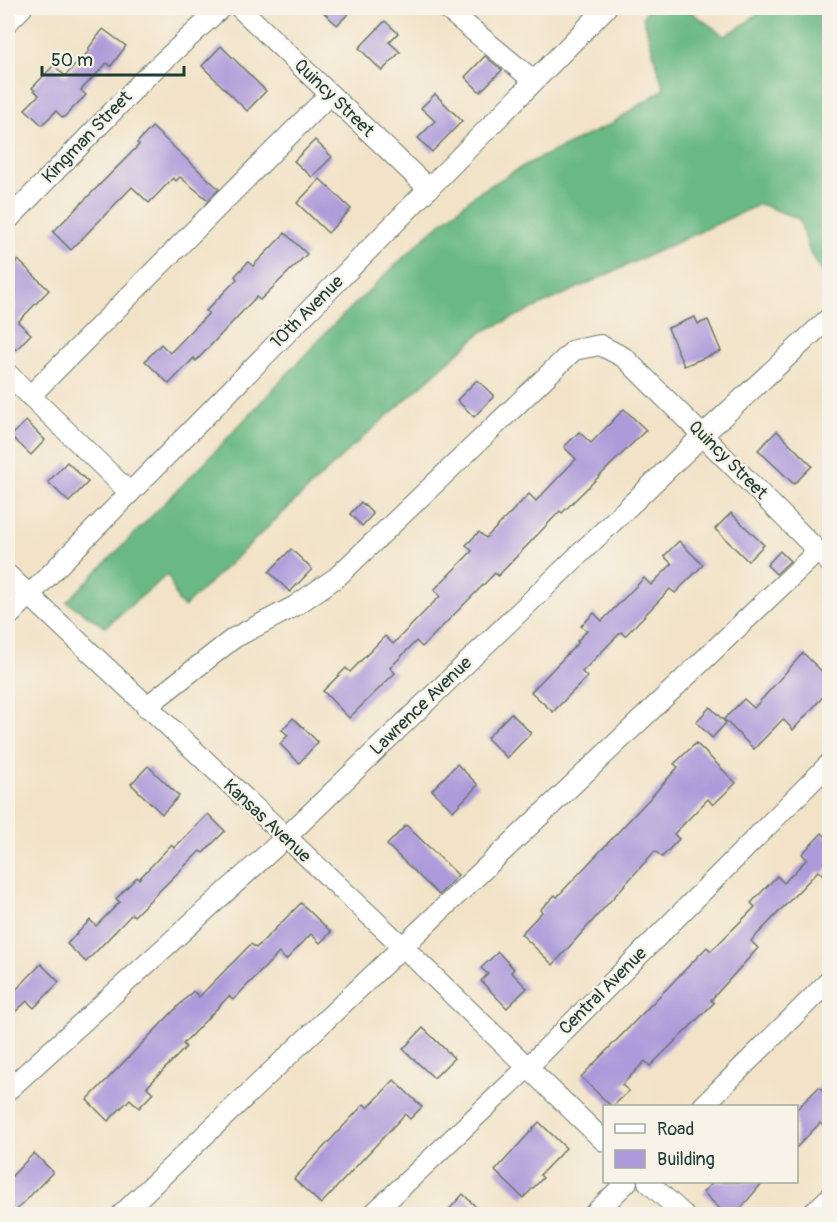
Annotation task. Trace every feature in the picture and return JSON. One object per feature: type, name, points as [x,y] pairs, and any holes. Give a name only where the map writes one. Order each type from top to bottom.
[{"type":"street","points":[[8,22],[22,8]]},
{"type":"street","name":"Kingman Street","points":[[8,219],[146,78],[221,8]]},
{"type":"street","name":"Quincy Street","points":[[240,8],[429,189]]},
{"type":"street","points":[[446,8],[534,81]]},
{"type":"street","name":"10th Avenue","points":[[8,617],[606,8]]},
{"type":"street","points":[[30,396],[330,94]]},
{"type":"street","name":"Lawrence Avenue","points":[[8,1090],[285,838],[703,435],[830,317]]},
{"type":"street","name":"Quincy Street","points":[[146,707],[234,638],[295,606],[337,577],[574,350],[600,345],[625,358],[824,557]]},
{"type":"street","points":[[8,374],[130,493]]},
{"type":"street","points":[[122,1215],[402,946],[824,557]]},
{"type":"street","name":"Kansas Avenue","points":[[8,575],[402,946],[603,1140]]},
{"type":"street","name":"Central Avenue","points":[[373,1215],[527,1068],[830,763]]},
{"type":"street","points":[[705,1105],[830,980]]},
{"type":"street","points":[[594,1215],[626,1183]]},
{"type":"street","points":[[649,1183],[683,1215]]},
{"type":"street","points":[[812,1215],[830,1197]]},
{"type":"green space","points":[[648,8],[685,8],[725,36],[764,8],[829,8],[829,277],[826,280],[810,253],[799,219],[760,204],[482,332],[350,449],[184,607],[178,601],[168,574],[105,627],[67,602],[207,460],[331,327],[426,236],[476,194],[527,164],[611,124],[664,89],[643,17]]},
{"type":"building","points":[[319,8],[354,8],[337,25]]},
{"type":"building","points":[[385,21],[398,33],[389,42],[400,52],[382,71],[359,48]]},
{"type":"building","points":[[103,29],[126,46],[111,66],[107,63],[81,90],[86,95],[63,118],[56,111],[42,125],[25,109],[39,95],[32,88],[54,65],[65,76],[90,50],[88,49]]},
{"type":"building","points":[[221,46],[266,91],[247,111],[202,66]]},
{"type":"building","points":[[485,56],[502,70],[480,92],[465,77]]},
{"type":"building","points":[[435,94],[462,121],[432,152],[418,138],[435,121],[421,108]]},
{"type":"building","points":[[152,127],[219,189],[208,200],[180,177],[176,181],[173,178],[149,203],[132,187],[71,250],[53,232],[139,145],[137,143]]},
{"type":"building","points":[[315,140],[332,157],[312,177],[294,161]]},
{"type":"building","points":[[320,179],[351,209],[328,233],[297,203]]},
{"type":"building","points":[[285,233],[307,254],[260,300],[256,297],[196,361],[194,358],[169,384],[145,361],[161,344],[170,353],[209,313],[206,311],[237,279],[235,276],[248,262],[253,266]]},
{"type":"building","points":[[18,260],[49,290],[18,322],[31,334],[16,350],[8,341],[8,271]]},
{"type":"building","points":[[695,317],[698,324],[708,320],[721,351],[684,366],[668,328]]},
{"type":"building","points":[[477,380],[494,396],[474,417],[457,400]]},
{"type":"building","points":[[624,409],[646,430],[562,513],[560,511],[498,576],[495,573],[422,647],[416,641],[390,668],[395,673],[349,718],[323,691],[346,668],[350,672],[385,636],[393,644],[440,596],[434,590],[472,551],[466,545],[479,532],[486,538],[529,494],[536,501],[576,459],[564,447],[579,432],[591,443]]},
{"type":"building","points":[[26,421],[45,440],[31,455],[11,436]]},
{"type":"building","points":[[777,431],[812,466],[794,484],[758,450]]},
{"type":"building","points":[[67,462],[88,482],[69,502],[48,482]]},
{"type":"building","points":[[361,502],[373,514],[362,526],[350,514]]},
{"type":"building","points":[[731,513],[764,545],[748,561],[715,529]]},
{"type":"building","points":[[679,541],[703,565],[675,593],[670,589],[625,636],[621,632],[582,672],[587,677],[553,712],[531,692],[579,642],[577,641],[587,631],[581,626],[594,613],[602,621],[644,578],[651,585],[672,564],[664,556]]},
{"type":"building","points":[[291,549],[312,569],[290,592],[269,572]]},
{"type":"building","points":[[780,551],[790,561],[776,574],[767,565]]},
{"type":"building","points":[[803,653],[830,679],[830,689],[793,730],[783,719],[754,749],[724,719],[744,699],[754,708]]},
{"type":"building","points":[[710,707],[726,723],[712,738],[696,722]]},
{"type":"building","points":[[511,713],[531,733],[507,758],[487,738]]},
{"type":"building","points":[[293,718],[318,742],[299,763],[280,744],[288,735],[282,730]]},
{"type":"building","points":[[696,743],[736,783],[713,805],[708,799],[674,834],[679,839],[662,857],[655,851],[553,965],[521,934],[542,912],[540,910],[555,895],[557,897],[653,795],[678,767],[674,764]]},
{"type":"building","points":[[457,764],[478,785],[453,811],[432,790]]},
{"type":"building","points":[[148,766],[179,796],[162,814],[131,784]]},
{"type":"building","points":[[208,814],[225,831],[203,853],[200,851],[134,916],[132,914],[86,962],[67,944],[90,920],[96,926],[120,902],[116,899],[137,877],[139,879],[171,845],[174,848]]},
{"type":"building","points":[[406,825],[458,875],[439,895],[387,845]]},
{"type":"building","points":[[822,833],[830,841],[830,867],[822,874],[818,871],[751,941],[758,948],[711,1000],[714,1003],[650,1066],[645,1061],[622,1085],[629,1091],[614,1105],[610,1105],[581,1077],[707,947],[711,951],[755,907],[751,903],[777,876],[784,883],[807,859],[802,854]]},
{"type":"building","points":[[301,903],[331,932],[320,943],[311,934],[286,960],[279,953],[233,1000],[229,996],[183,1044],[186,1047],[147,1087],[153,1093],[139,1108],[130,1099],[108,1121],[87,1100],[193,991],[199,997],[251,944],[256,948]]},
{"type":"building","points":[[498,952],[514,969],[511,972],[527,988],[507,1008],[481,981],[488,974],[481,968]]},
{"type":"building","points":[[41,964],[59,982],[34,1008],[27,1001],[15,1012],[8,1005],[8,998]]},
{"type":"building","points":[[423,1028],[454,1058],[434,1078],[403,1049]]},
{"type":"building","points":[[394,1080],[422,1107],[410,1119],[405,1114],[321,1204],[294,1179],[364,1104],[368,1108]]},
{"type":"building","points":[[819,1087],[830,1097],[830,1132],[820,1123],[798,1146],[798,1108]]},
{"type":"building","points":[[539,1122],[566,1148],[540,1175],[543,1178],[523,1198],[495,1171]]},
{"type":"building","points":[[34,1153],[53,1172],[12,1215],[8,1215],[8,1180]]},
{"type":"building","points":[[712,1183],[762,1183],[735,1215],[726,1215],[703,1192]]},
{"type":"building","points":[[463,1194],[484,1215],[444,1215]]}]
